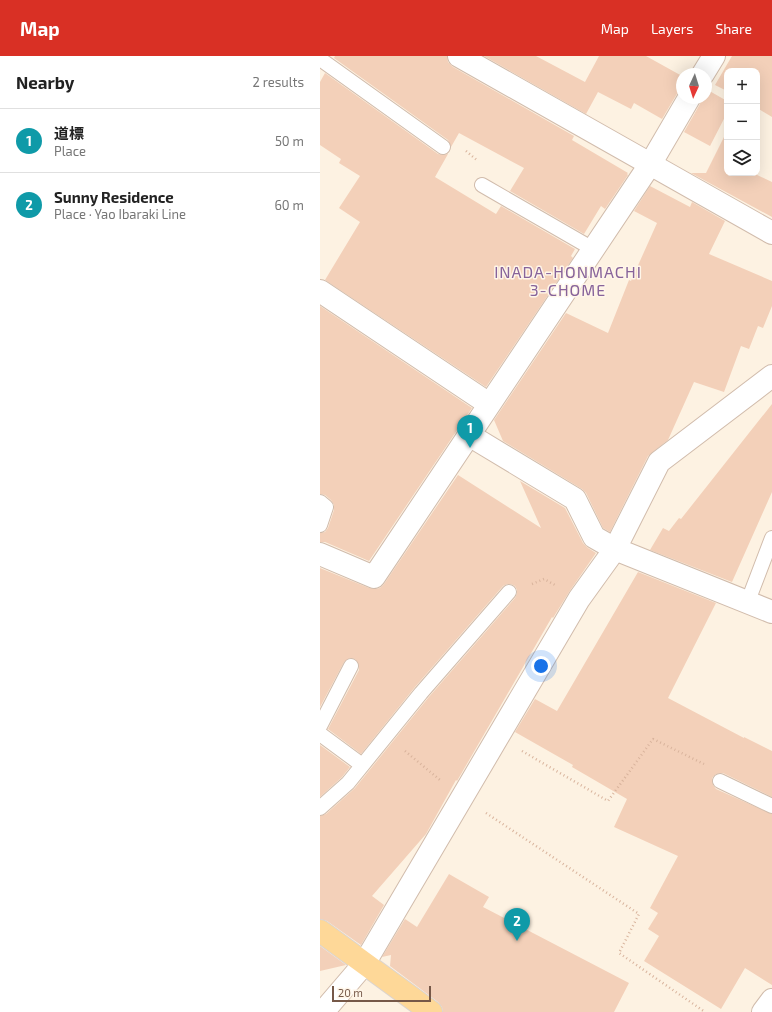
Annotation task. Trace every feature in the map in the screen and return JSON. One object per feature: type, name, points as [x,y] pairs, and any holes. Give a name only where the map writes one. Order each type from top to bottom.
[{"type":"main road","points":[[320,931],[431,1012]]},
{"type":"street","points":[[459,56],[651,163],[772,233]]},
{"type":"street","points":[[707,68],[714,56]]},
{"type":"street","points":[[320,554],[374,577],[651,163],[685,104]]},
{"type":"street","points":[[320,290],[489,404]]},
{"type":"street","points":[[323,1012],[364,964],[578,599],[615,549],[659,462],[772,376]]},
{"type":"street","points":[[469,435],[575,500],[594,537],[615,549],[748,601],[772,612]]},
{"type":"street","points":[[763,1012],[772,1000]]},
{"type":"lane","points":[[320,59],[443,147]]},
{"type":"lane","points":[[482,185],[593,249]]},
{"type":"lane","points":[[320,502],[326,507],[320,525]]},
{"type":"lane","points":[[748,601],[772,538]]},
{"type":"lane","points":[[320,808],[348,783],[421,693],[509,592]]},
{"type":"lane","points":[[320,726],[351,666]]},
{"type":"lane","points":[[320,734],[362,765]]},
{"type":"lane","points":[[720,781],[772,806]]},
{"type":"path","points":[[443,147],[459,145],[490,171],[482,185]]},
{"type":"path","points":[[509,592],[544,579],[578,599]]},
{"type":"path","points":[[386,736],[462,797],[639,914],[619,953],[705,1012]]},
{"type":"path","points":[[497,737],[608,801],[653,739],[711,767],[720,781]]},
{"type":"building","points":[[335,56],[447,56],[448,62],[453,67],[574,136],[572,140],[628,173],[628,175],[605,209],[601,206],[584,234],[510,191],[524,168],[459,133],[451,147],[448,140],[334,58]]},
{"type":"building","points":[[484,56],[536,56],[585,82],[599,56],[646,56],[676,73],[676,95],[662,119],[634,103],[631,109],[598,92],[586,114]]},
{"type":"building","points":[[732,56],[772,56],[772,117],[760,110],[760,68],[725,68]]},
{"type":"building","points":[[724,70],[724,90],[715,85]]},
{"type":"building","points":[[325,73],[438,154],[448,154],[435,177],[496,214],[501,206],[575,249],[571,256],[573,258],[486,387],[325,280],[360,222],[339,208],[360,176],[339,163],[341,159],[320,145],[320,82]]},
{"type":"building","points":[[712,92],[724,99],[724,119],[710,146],[684,132],[700,104],[712,104]]},
{"type":"building","points":[[724,137],[724,176],[759,176],[772,182],[772,217],[691,173],[706,173]]},
{"type":"building","points":[[650,186],[690,207],[692,202],[725,221],[709,254],[772,281],[772,306],[763,328],[758,326],[749,349],[741,346],[724,392],[694,382],[668,440],[648,456],[610,532],[603,528],[586,493],[582,489],[503,441],[494,420],[566,313],[608,333],[629,280],[631,281],[657,223],[634,211]]},
{"type":"building","points":[[320,306],[472,408],[369,561],[325,542],[320,542],[320,533],[325,532],[328,528],[334,510],[334,505],[325,495],[320,494]]},
{"type":"building","points":[[772,404],[772,492],[732,582],[650,550],[663,528],[669,531],[679,518],[681,519]]},
{"type":"building","points":[[458,475],[541,528],[520,481],[565,508],[583,543],[596,553],[553,618],[552,617],[426,834],[372,896],[384,905],[361,945],[327,921],[320,919],[320,816],[326,814],[355,788],[428,698],[515,598],[517,590],[515,586],[511,584],[503,586],[415,687],[361,754],[328,729],[359,670],[359,665],[355,659],[350,658],[344,662],[320,707],[320,568],[369,588],[380,588]]},
{"type":"building","points":[[638,572],[716,603],[668,698],[772,751],[772,797],[723,773],[716,774],[712,778],[713,785],[716,789],[772,814],[772,985],[745,968],[721,1009],[644,961],[659,936],[648,929],[658,913],[650,908],[678,856],[614,827],[627,799],[572,767],[573,765],[515,732],[535,699],[557,711]]},
{"type":"building","points":[[320,745],[350,767],[342,777],[320,797]]},
{"type":"building","points":[[449,874],[489,897],[483,907],[629,983],[614,1012],[443,1012],[442,1007],[438,1002],[390,966],[391,955],[382,957],[405,919],[417,927]]},
{"type":"building","points":[[320,946],[346,965],[320,971]]},
{"type":"place","name":"道標","points":[[470,448]]},
{"type":"place","name":"Sunny Residence","points":[[517,941]]},
{"type":"district","name":"INADA-HONMACHI 3-CHOME","points":[[568,280]]}]
